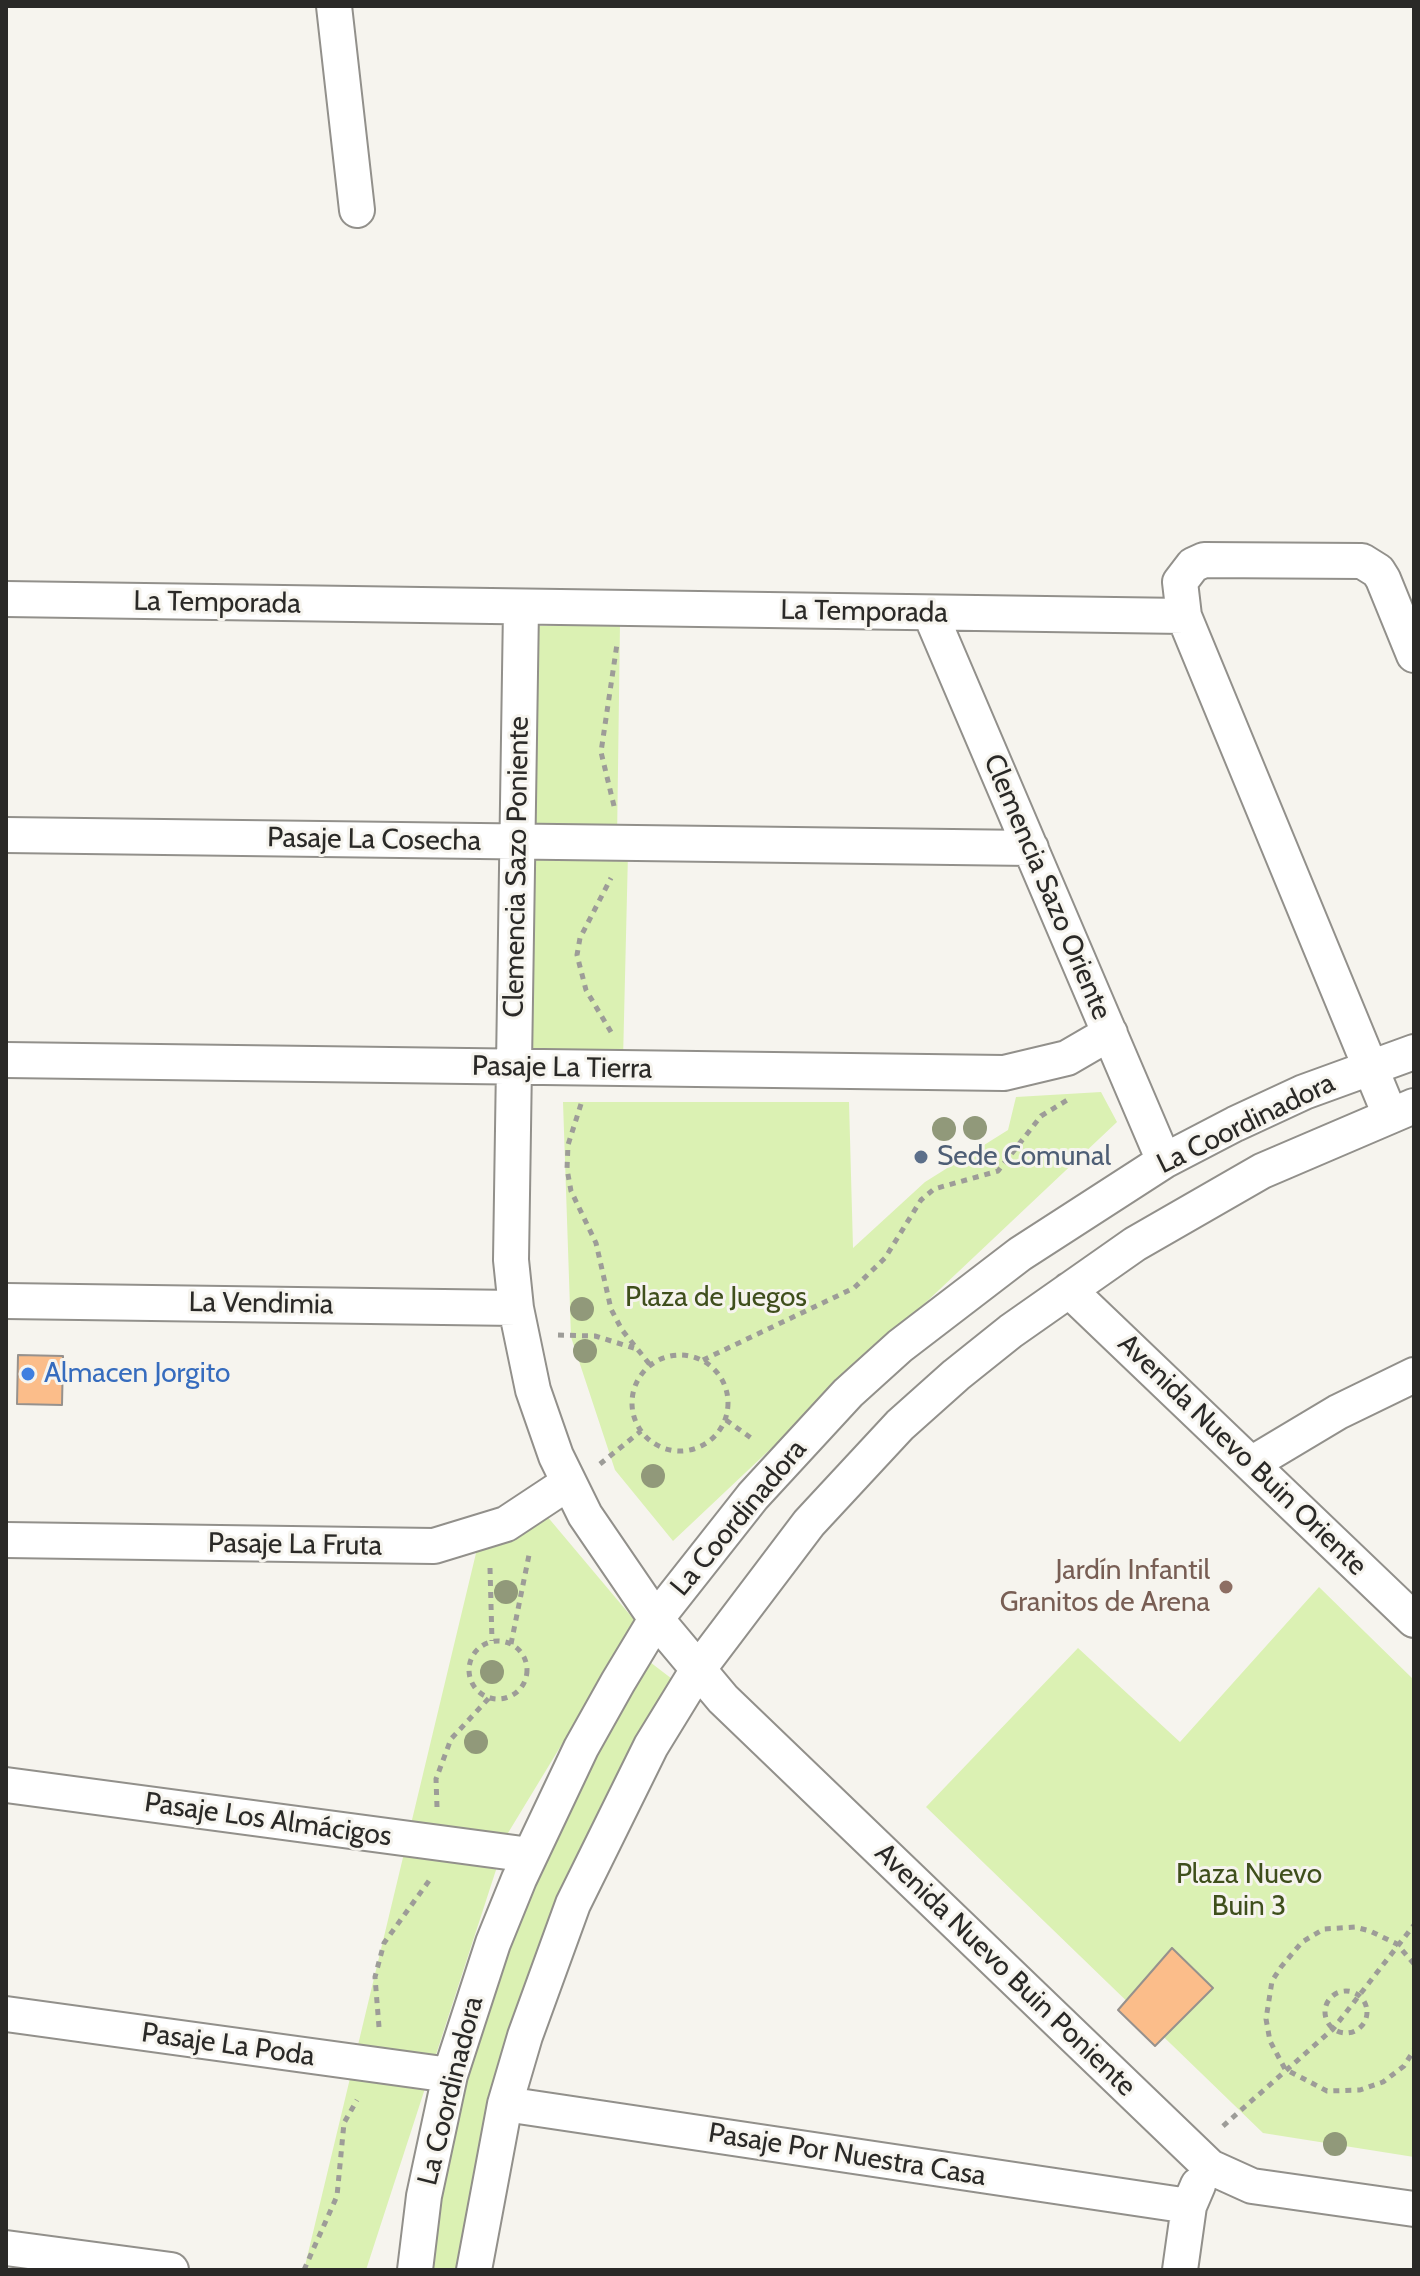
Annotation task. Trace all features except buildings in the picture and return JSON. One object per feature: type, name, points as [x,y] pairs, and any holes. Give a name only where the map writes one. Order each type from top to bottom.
[{"type":"street","points":[[334,6],[357,210]]},
{"type":"street","points":[[1402,1110],[1370,1066],[1184,616],[1180,582],[1193,565],[1204,560],[1362,561],[1378,571],[1383,579],[1414,655]]},
{"type":"street","name":"La Temporada","points":[[6,599],[1184,616]]},
{"type":"street","name":"Clemencia Sazo Poniente","points":[[521,608],[511,1260],[516,1308],[533,1390],[580,1476],[605,1547],[656,1619]]},
{"type":"street","name":"Clemencia Sazo Oriente","points":[[930,613],[1164,1161]]},
{"type":"street","name":"Pasaje La Cosecha","points":[[6,835],[1031,848]]},
{"type":"street","name":"Pasaje La Tierra","points":[[6,1060],[1004,1073],[1067,1058],[1110,1033]]},
{"type":"street","name":"La Coordinadora","points":[[415,2270],[424,2196],[450,2075],[493,1943],[530,1855],[581,1748],[656,1619],[753,1496],[848,1393],[900,1346],[1020,1254],[1164,1161],[1290,1098],[1414,1052]]},
{"type":"street","name":"La Coordinadora","points":[[474,2270],[505,2104],[529,2023],[573,1904],[623,1798],[697,1671],[772,1569],[848,1478],[956,1375],[1069,1290],[1203,1203],[1323,1142],[1402,1110]]},
{"type":"street","name":"Avenida Nuevo Buin Oriente","points":[[1069,1290],[1414,1620]]},
{"type":"street","name":"La Vendimia","points":[[6,1301],[516,1308]]},
{"type":"street","points":[[1251,1464],[1338,1412],[1414,1375]]},
{"type":"street","name":"Pasaje La Fruta","points":[[6,1540],[434,1546],[490,1531],[536,1507],[580,1476]]},
{"type":"street","name":"Avenida Nuevo Buin Poniente","points":[[656,1619],[697,1671],[1210,2167],[1252,2186],[1414,2209]]},
{"type":"street","name":"Pasaje Los Almácigos","points":[[6,1785],[530,1855]]},
{"type":"street","name":"Pasaje La Poda","points":[[6,2014],[450,2075]]},
{"type":"street","name":"Pasaje Por Nuestra Casa","points":[[505,2104],[1189,2206]]},
{"type":"street","points":[[1180,2270],[1189,2206],[1210,2167]]},
{"type":"street","points":[[6,2248],[171,2270]]},
{"type":"path","points":[[606,1069],[593,1084],[574,1121],[567,1169],[571,1191],[596,1243],[611,1309],[636,1349],[651,1366]]},
{"type":"path","points":[[703,1360],[854,1288],[885,1258],[921,1200],[946,1183],[998,1171],[1041,1116],[1072,1097]]},
{"type":"path","points":[[549,1335],[595,1336],[636,1349]]},
{"type":"path","points":[[676,1355],[703,1360],[726,1386],[729,1397],[726,1420],[707,1444],[679,1452],[664,1449],[641,1431],[633,1411],[634,1391],[651,1366],[676,1355]]},
{"type":"path","points":[[726,1420],[754,1440]]},
{"type":"path","points":[[580,1476],[641,1431]]},
{"type":"path","points":[[511,1644],[536,1507]]},
{"type":"path","points":[[490,1531],[492,1641]]},
{"type":"path","points":[[492,1641],[511,1644],[525,1658],[527,1667],[523,1686],[508,1698],[489,1698],[473,1687],[468,1668],[475,1651],[492,1641]]},
{"type":"path","points":[[304,2270],[337,2196],[344,2123],[376,2065],[379,2044],[375,1977],[378,1960],[392,1928],[434,1874],[442,1843],[435,1795],[442,1758],[468,1717],[489,1698]]},
{"type":"path","points":[[1223,2126],[1333,2029],[1414,1925]]},
{"type":"path","points":[[1414,1964],[1397,1944],[1370,1931],[1338,1926],[1324,1929],[1290,1953],[1272,1981],[1266,2019],[1270,2041],[1285,2069],[1327,2091],[1360,2090],[1383,2082],[1404,2066],[1414,2050]]},
{"type":"path","points":[[1333,2029],[1326,2012],[1331,2000],[1343,1991],[1361,1996]]},
{"type":"path","points":[[1333,2029],[1354,2032],[1362,2025],[1366,2010],[1361,1996]]},
{"type":"green space","points":[[620,623],[617,841],[528,835],[539,626]]},
{"type":"green space","points":[[529,851],[628,853],[623,1060],[524,1057]]},
{"type":"green space","name":"Plaza de Juegos","points":[[1101,1092],[1117,1122],[673,1541],[615,1470],[571,1337],[563,1102],[849,1102],[853,1248],[925,1182],[1008,1130],[1016,1097]]},
{"type":"green space","points":[[546,1515],[636,1622],[508,1833],[366,2270],[304,2270],[477,1549]]},
{"type":"green space","name":"Plaza Nuevo Buin 3","points":[[1319,1587],[1414,1680],[1414,2157],[1263,2133],[926,1807],[1078,1648],[1180,1742]]},
{"type":"green space","points":[[646,1659],[676,1682],[627,1766],[466,2270],[427,2270],[433,2221],[469,2064],[504,1951],[579,1783]]},
{"type":"place","name":"Sede Comunal","points":[[921,1157]]},
{"type":"place","name":"Almacen Jorgito","points":[[28,1374]]},
{"type":"place","name":"Jardín Infantil Granitos de Arena","points":[[1226,1587]]}]
